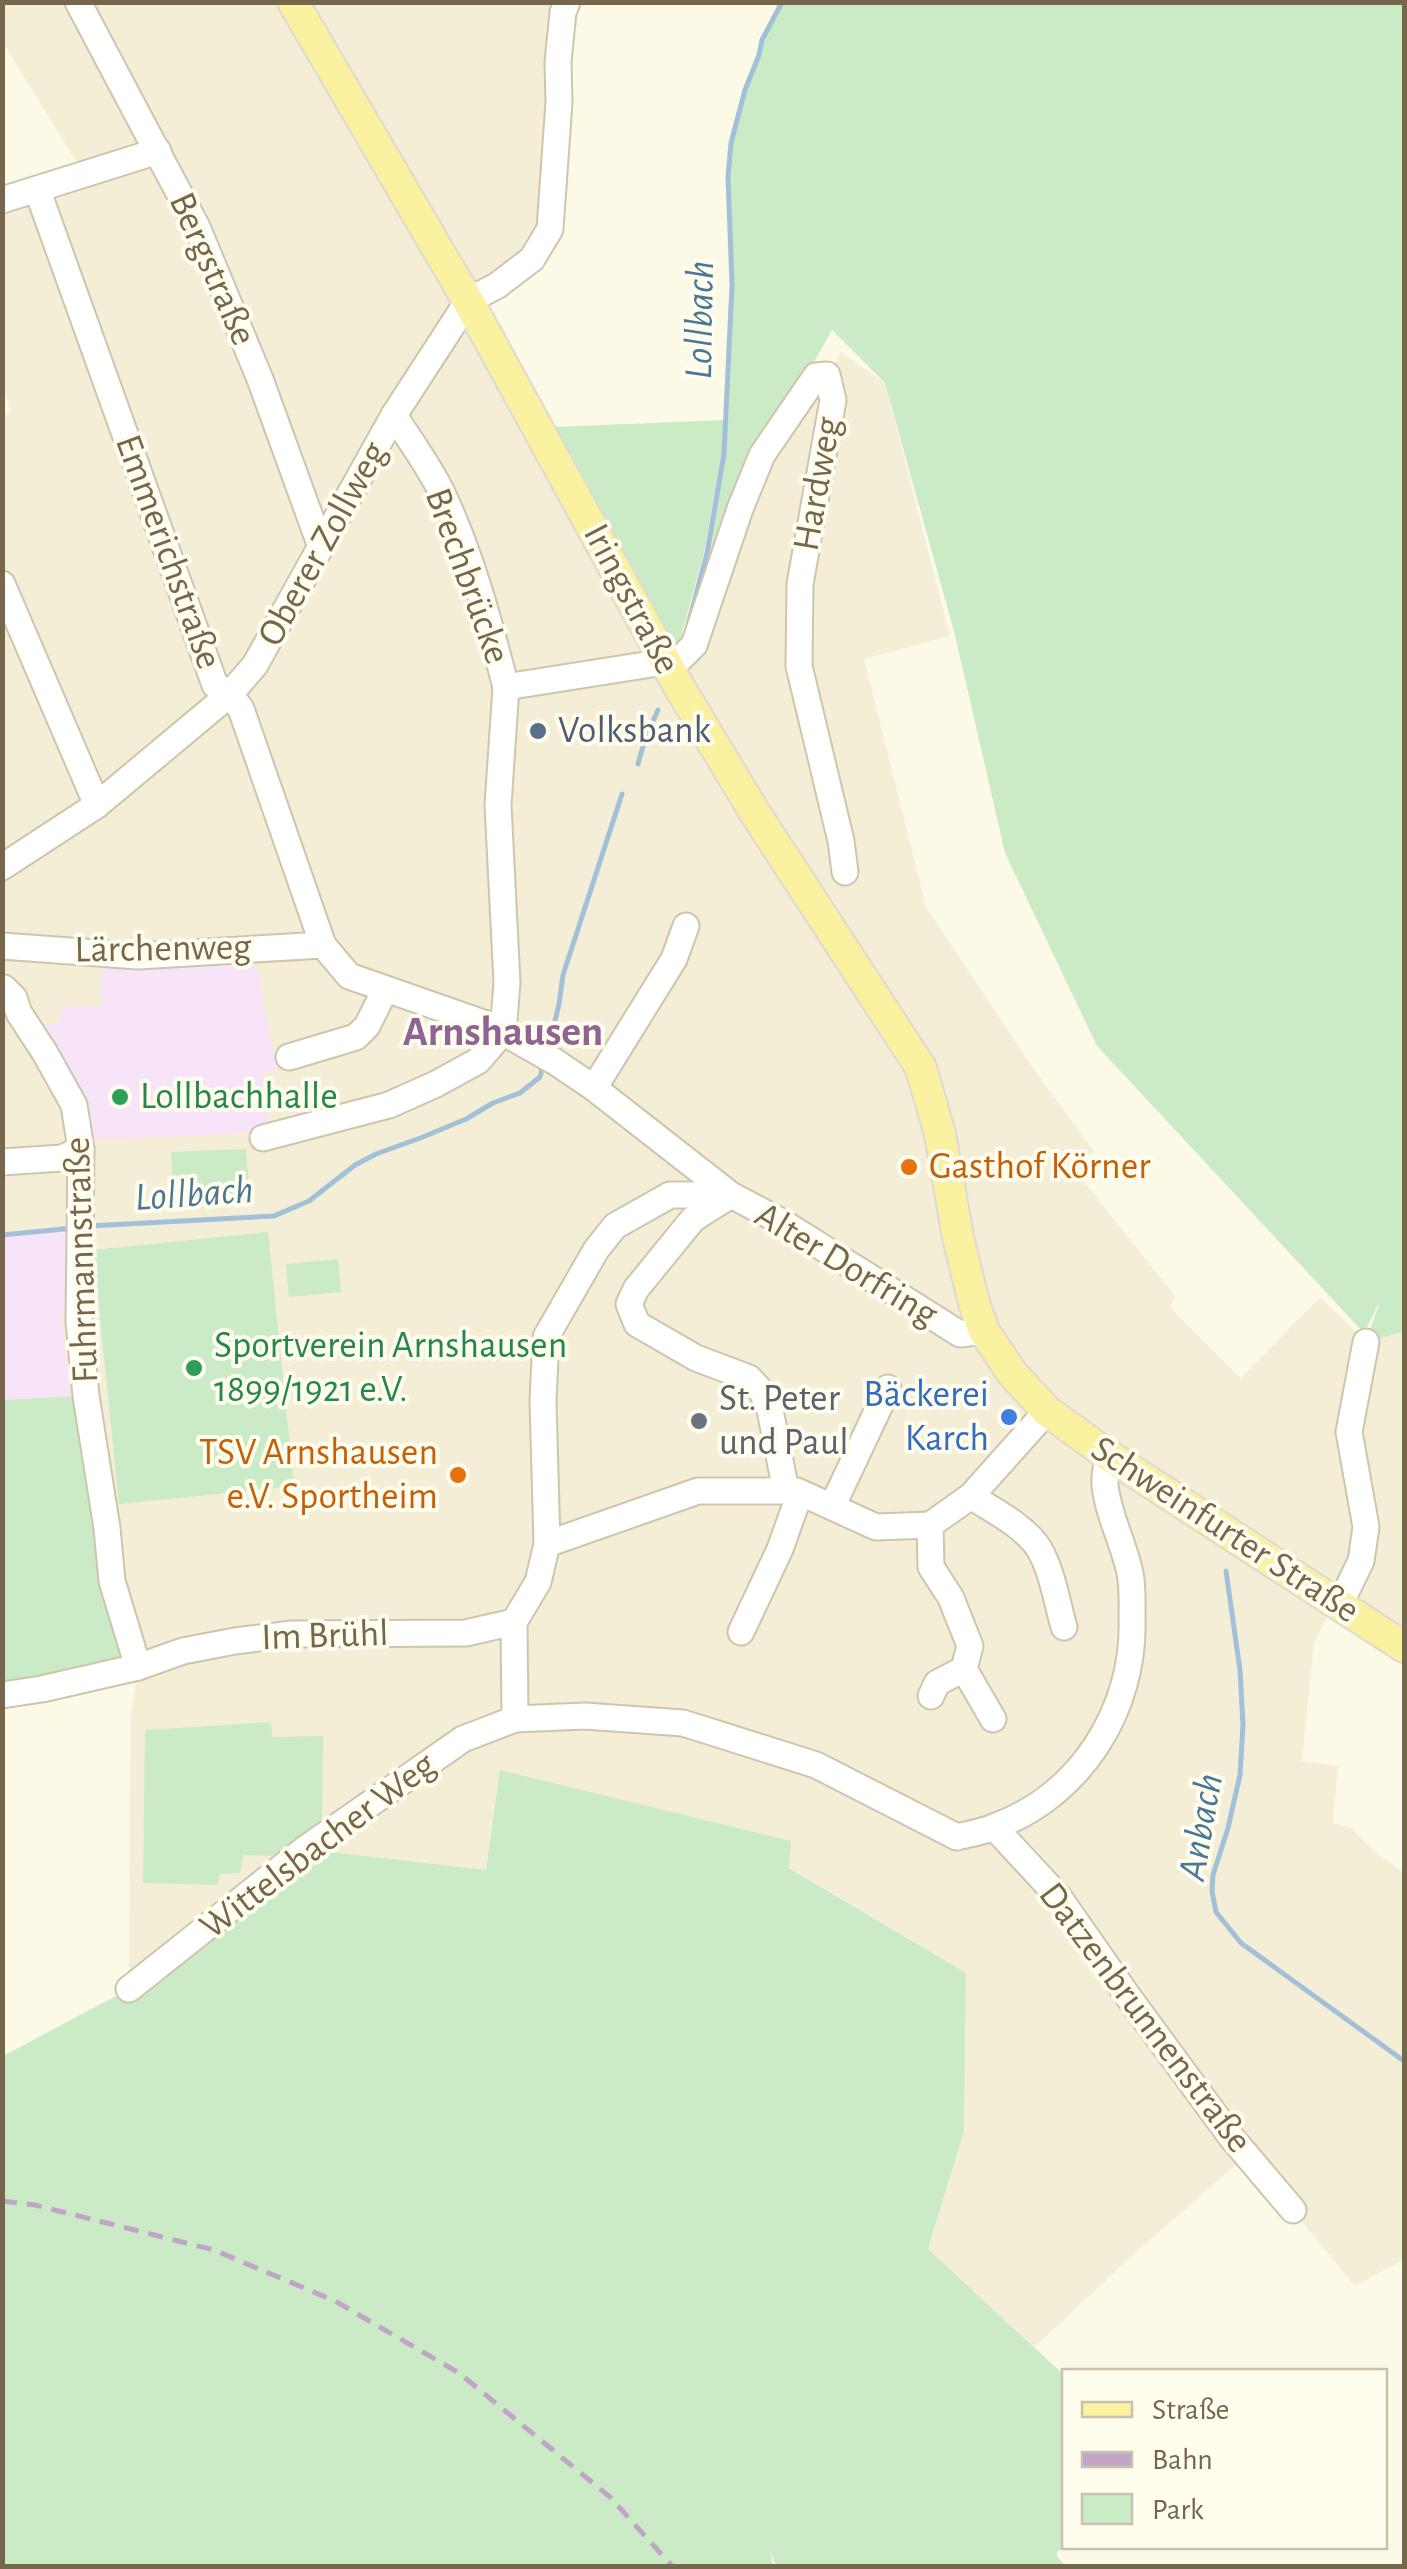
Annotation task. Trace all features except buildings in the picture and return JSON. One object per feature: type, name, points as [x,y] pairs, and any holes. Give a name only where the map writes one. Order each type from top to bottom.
[{"type":"main road","name":"Iringstraße","points":[[294,2],[468,301],[664,662],[755,812],[922,1068],[940,1134],[958,1237],[984,1331],[1012,1373],[1048,1411]]},
{"type":"main road","name":"Schweinfurter Straße","points":[[1048,1411],[1108,1455],[1404,1647]]},
{"type":"street","name":"Bergstraße","points":[[78,2],[198,227],[254,362],[321,547]]},
{"type":"street","points":[[468,301],[498,286],[532,259],[550,229],[558,62],[567,2]]},
{"type":"street","points":[[2,200],[158,151]]},
{"type":"street","name":"Emmerichstraße","points":[[37,189],[215,685],[230,694],[241,709],[324,945],[349,976],[492,1026],[546,1056],[594,1088],[730,1195]]},
{"type":"street","name":"Oberer Zollweg","points":[[2,866],[97,805],[230,694],[255,665],[394,415],[468,301]]},
{"type":"street","name":"Hardweg","points":[[664,662],[681,658],[694,646],[762,455],[816,376],[828,375],[833,400],[800,584],[799,666],[845,872]]},
{"type":"street","name":"Brechbrücke","points":[[394,415],[442,492],[484,604],[506,687],[498,805],[507,982],[502,1032]]},
{"type":"street","points":[[2,584],[11,631],[97,805]]},
{"type":"street","points":[[506,687],[664,662]]},
{"type":"street","points":[[594,1088],[674,958],[686,926]]},
{"type":"street","name":"Lärchenweg","points":[[2,946],[138,956],[324,945]]},
{"type":"street","name":"Fuhrmannstraße","points":[[4,988],[14,998],[74,1105],[81,1149],[79,1322],[86,1396],[112,1581],[138,1666]]},
{"type":"street","points":[[288,1057],[356,1037],[367,1026],[386,990]]},
{"type":"street","points":[[264,1138],[389,1105],[478,1061],[502,1032]]},
{"type":"street","points":[[2,1162],[62,1158],[81,1149]]},
{"type":"street","points":[[730,1195],[693,1220],[636,1289],[629,1304],[636,1324],[696,1358],[749,1378],[762,1392],[770,1410],[793,1492],[780,1549],[742,1632]]},
{"type":"street","name":"Alter Dorfring","points":[[514,1622],[538,1582],[547,1544],[546,1337],[596,1250],[615,1226],[670,1196],[730,1195],[782,1222],[960,1334],[984,1331]]},
{"type":"street","points":[[1339,1606],[1361,1561],[1366,1527],[1349,1432],[1366,1342]]},
{"type":"street","points":[[832,1507],[888,1388]]},
{"type":"street","points":[[547,1544],[698,1491],[793,1492],[876,1527],[930,1525],[970,1496],[1048,1411]]},
{"type":"street","points":[[514,1622],[515,1719],[600,1716],[683,1723],[816,1765],[956,1836],[994,1827],[1032,1809],[1067,1783],[1094,1750],[1114,1715],[1127,1677],[1133,1640],[1131,1576],[1104,1484],[1108,1455]]},
{"type":"street","points":[[970,1496],[1020,1528],[1036,1544],[1044,1557],[1064,1627]]},
{"type":"street","points":[[930,1525],[931,1568],[951,1598],[970,1646],[964,1668],[993,1719]]},
{"type":"street","name":"Im Brühl","points":[[2,1694],[42,1689],[234,1640],[292,1634],[466,1632],[514,1622]]},
{"type":"street","points":[[932,1696],[937,1683],[964,1668]]},
{"type":"street","name":"Wittelsbacher Weg","points":[[129,1989],[305,1849],[462,1740],[515,1719]]},
{"type":"street","name":"Datzenbrunnenstraße","points":[[994,1827],[1058,1896],[1232,2138],[1293,2210]]},
{"type":"shaded area","name":"Arnshausen","points":[[3,3],[567,3],[550,229],[469,301],[665,662],[681,658],[762,455],[828,375],[841,352],[885,383],[950,636],[864,659],[926,907],[1033,1068],[1094,1151],[1074,1169],[1175,1296],[1170,1307],[1241,1378],[1320,1297],[1366,1342],[1404,1332],[1404,1652],[1334,1604],[1314,1642],[1302,1761],[1338,1766],[1333,1823],[1351,1828],[1404,1873],[1404,2259],[1355,2286],[1247,2155],[1035,2347],[928,2250],[964,2131],[966,1973],[789,1867],[500,1771],[486,1870],[305,1849],[129,1989],[130,1721],[138,1667],[86,1396],[3,1400],[2,415],[11,412],[2,387],[3,200],[84,174],[3,43]]},
{"type":"shaded area","points":[[255,961],[277,1069],[262,1073],[271,1128],[248,1133],[94,1140],[86,1110],[36,1024],[60,1024],[62,1007],[102,1006],[102,964]]},
{"type":"shaded area","points":[[65,1231],[68,1306],[61,1307],[70,1398],[3,1400],[2,1237]]},
{"type":"green space","points":[[782,3],[1404,3],[1404,1332],[1366,1342],[1380,1301],[1364,1333],[1097,1046],[1005,853],[955,635],[885,383],[832,330],[809,371],[683,644],[715,515],[725,435],[704,552],[679,644],[670,638],[554,427],[725,420],[732,300],[728,189],[733,132],[762,43]]},
{"type":"green space","points":[[246,1149],[250,1199],[174,1203],[171,1152]]},
{"type":"green space","name":"Sportverein Arnshausen 1899/1921 e.V.","points":[[268,1232],[294,1486],[119,1504],[93,1250]]},
{"type":"green space","points":[[338,1259],[341,1292],[289,1297],[286,1264]]},
{"type":"green space","points":[[86,1396],[138,1667],[3,1695],[2,1400]]},
{"type":"green space","points":[[271,1722],[272,1737],[323,1736],[322,1823],[277,1856],[243,1855],[240,1873],[220,1874],[217,1885],[143,1883],[145,1730]]},
{"type":"green space","points":[[500,1770],[791,1841],[789,1868],[966,1973],[964,2131],[928,2249],[1062,2373],[1062,2548],[1057,2556],[1065,2566],[776,2566],[770,2551],[773,2566],[3,2566],[3,2056],[129,1989],[305,1849],[486,1870]]},
{"type":"waterway","name":"Lollbach","points":[[688,625],[707,553],[724,454],[732,285],[728,177],[731,143],[762,40],[782,2]]},
{"type":"waterway","name":"Lollbach","points":[[638,764],[658,710]]},
{"type":"waterway","name":"Lollbach","points":[[548,1050],[563,975],[622,794]]},
{"type":"waterway","name":"Lollbach","points":[[90,1226],[274,1216],[309,1201],[355,1165],[376,1154],[520,1093],[540,1077],[543,1065]]},
{"type":"waterway","name":"Lollbach","points":[[2,1235],[74,1228]]},
{"type":"waterway","name":"Anbach","points":[[1226,1571],[1240,1670],[1243,1725],[1240,1775],[1213,1875],[1216,1912],[1241,1943],[1404,2061]]},
{"type":"railway","points":[[2,2201],[35,2205],[214,2250],[335,2301],[459,2373],[610,2497],[672,2566]]},
{"type":"place","name":"Volksbank","points":[[538,731]]},
{"type":"place","name":"Lollbachhalle","points":[[120,1097]]},
{"type":"place","name":"Gasthof Körner","points":[[909,1167]]},
{"type":"place","name":"Sportverein Arnshausen 1899/1921 e.V.","points":[[194,1368]]},
{"type":"place","name":"Bäckerei Karch","points":[[1009,1417]]},
{"type":"place","name":"St. Peter und Paul","points":[[699,1421]]},
{"type":"place","name":"TSV Arnshausen e.V. Sportheim","points":[[458,1475]]},
{"type":"district","name":"Arnshausen","points":[[503,1032]]}]
